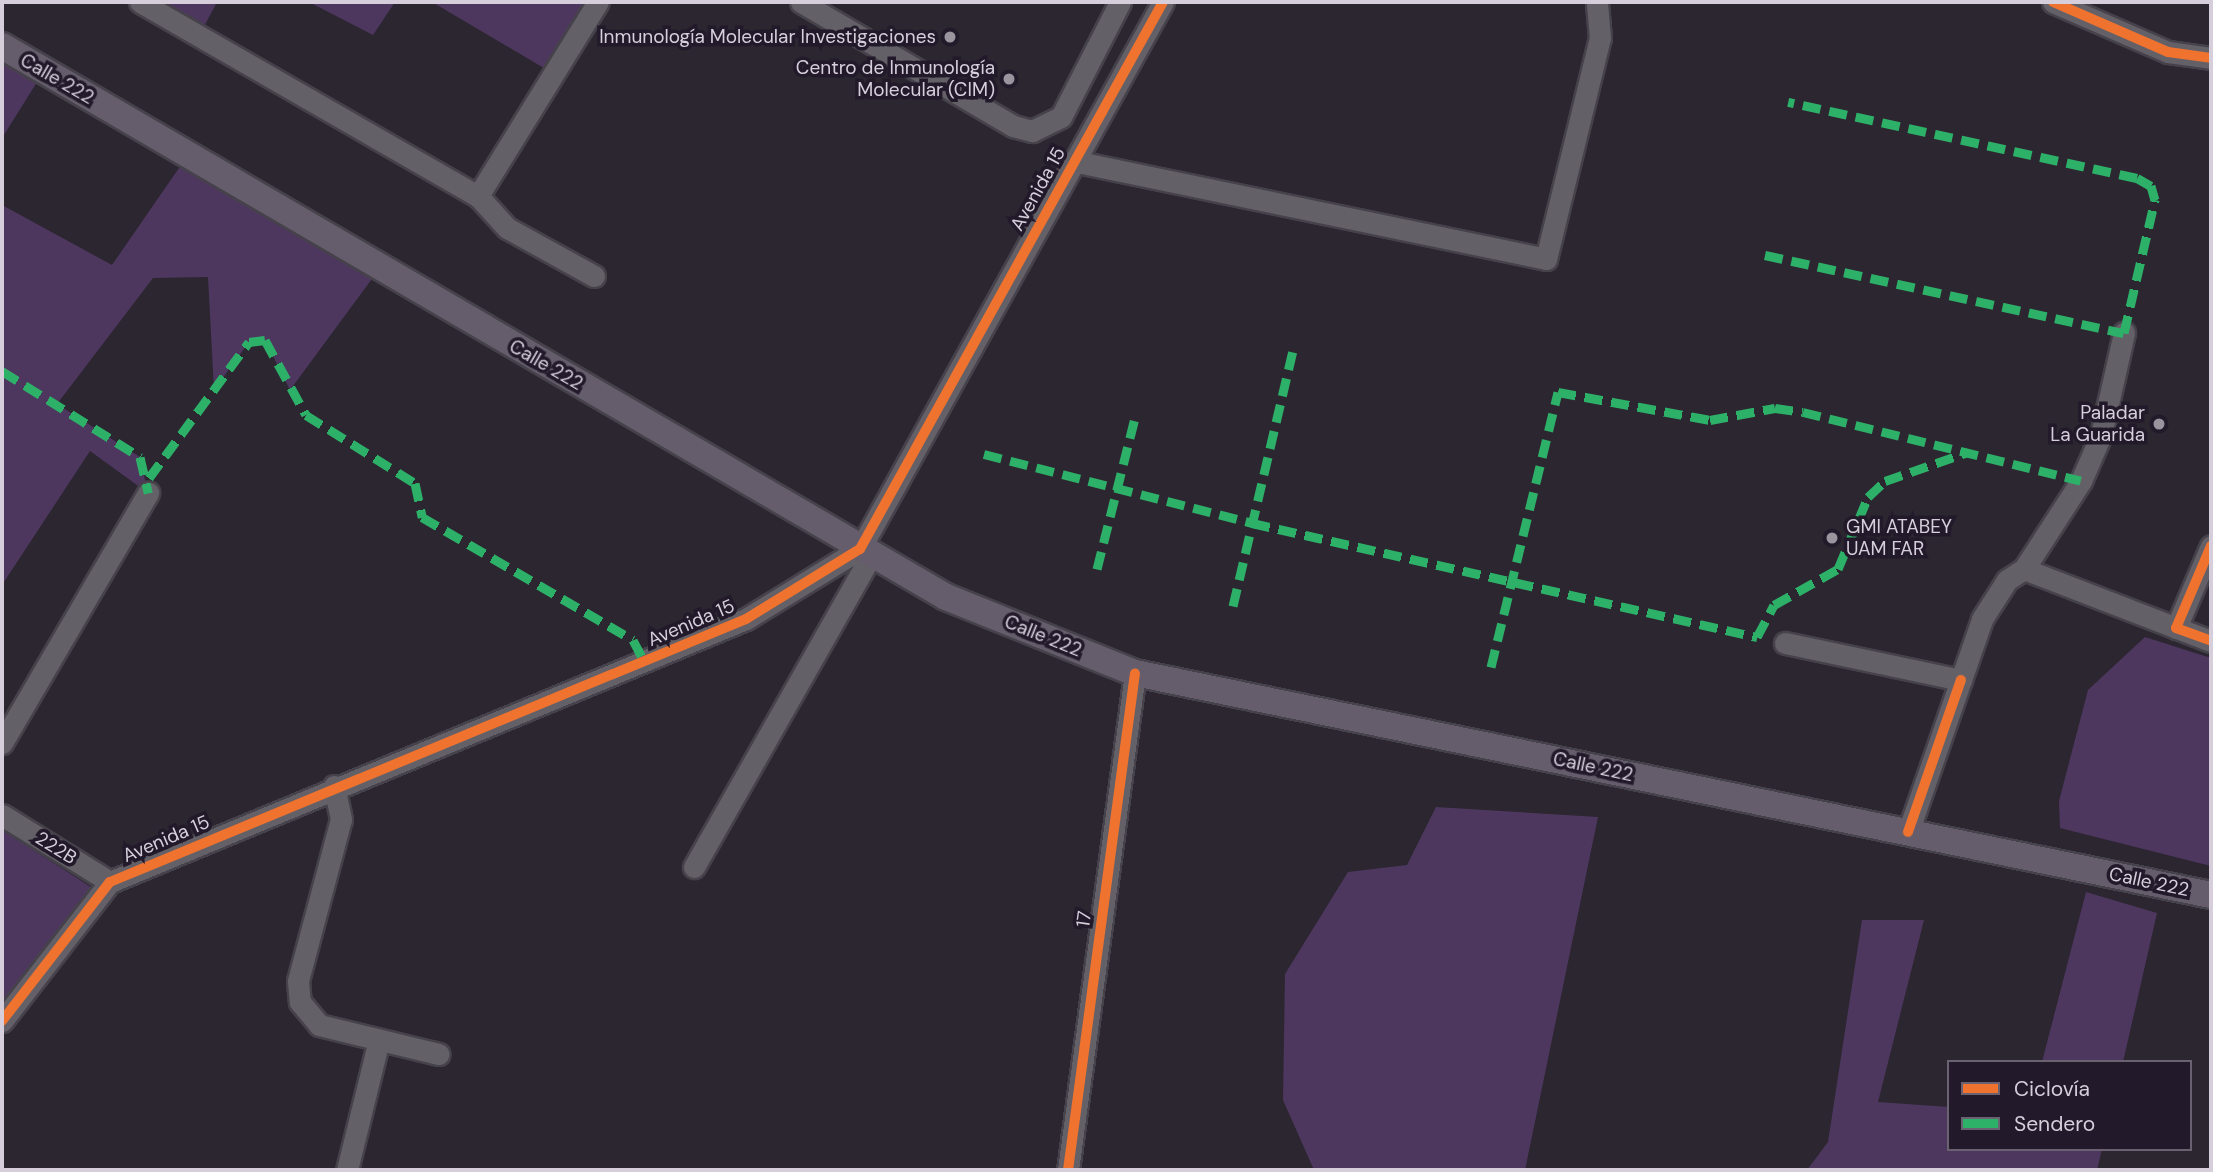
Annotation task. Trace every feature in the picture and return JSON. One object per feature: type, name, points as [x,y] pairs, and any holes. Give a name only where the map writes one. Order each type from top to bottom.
[{"type":"main road","name":"Calle 222","points":[[2,46],[946,597],[1135,673],[2211,895]]},
{"type":"street","points":[[140,2],[478,196],[507,228],[594,276]]},
{"type":"street","points":[[478,196],[598,2]]},
{"type":"street","points":[[801,2],[1013,126],[1032,131],[1061,117],[1120,2]]},
{"type":"street","name":"Avenida 15","points":[[2,1021],[110,882],[334,786],[746,619],[866,552],[1073,161],[1163,2]]},
{"type":"street","points":[[1073,161],[1546,259],[1600,38],[1597,2]]},
{"type":"street","points":[[2053,2],[2168,52],[2211,58]]},
{"type":"street","points":[[1908,832],[1982,619],[2007,580],[2024,569],[2081,481],[2101,435],[2124,333]]},
{"type":"street","points":[[2,743],[148,493]]},
{"type":"street","points":[[2176,628],[2211,546]]},
{"type":"street","points":[[694,867],[866,552]]},
{"type":"street","points":[[2024,569],[2211,641]]},
{"type":"street","points":[[1785,643],[1961,680]]},
{"type":"street","name":"17","points":[[1068,1170],[1135,673]]},
{"type":"street","points":[[334,786],[341,819],[298,981],[300,1002],[319,1025],[439,1054]]},
{"type":"street","name":"222B","points":[[2,815],[110,882]]},
{"type":"street","points":[[347,1170],[379,1040]]},
{"type":"shaded area","points":[[141,2],[217,2],[199,36]]},
{"type":"shaded area","points":[[309,2],[395,2],[373,35]]},
{"type":"shaded area","points":[[432,2],[591,2],[554,74]]},
{"type":"shaded area","points":[[2,46],[44,71],[2,138]]},
{"type":"shaded area","points":[[188,155],[380,268],[290,390],[265,340],[249,342],[214,390],[208,277],[153,278],[57,404],[140,457],[148,493],[90,451],[2,585],[2,205],[112,265]]},
{"type":"shaded area","points":[[2145,637],[2211,658],[2211,866],[2060,828],[2059,801],[2088,690]]},
{"type":"shaded area","points":[[1436,807],[1598,817],[1525,1170],[1314,1170],[1283,1100],[1285,974],[1348,872],[1407,865]]},
{"type":"shaded area","points":[[2,830],[91,887],[2,1002]]},
{"type":"shaded area","points":[[2086,892],[2157,913],[2123,1060],[2043,1060]]},
{"type":"shaded area","points":[[1862,920],[1924,920],[1878,1102],[1947,1107],[1947,1151],[2102,1151],[2097,1170],[1807,1170],[1828,1142]]},
{"type":"marked path","points":[[1765,255],[2124,333],[2155,200],[2151,186],[2137,178],[1788,102]]},
{"type":"marked path","points":[[149,478],[249,342],[265,340],[306,415],[415,483],[422,517],[633,640],[644,661]]},
{"type":"marked path","points":[[1233,606],[1293,351]]},
{"type":"marked path","points":[[2,371],[140,457],[148,493]]},
{"type":"marked path","points":[[1491,667],[1558,392],[1710,420],[1775,408],[1803,412],[2081,481]]},
{"type":"marked path","points":[[1097,569],[1135,418]]},
{"type":"marked path","points":[[984,454],[1252,523],[1757,637],[1774,605],[1838,569],[1868,497],[1885,481],[1968,452]]},
{"type":"cycle path","points":[[2,1021],[110,882],[746,619],[860,549],[1163,2]]},
{"type":"cycle path","points":[[2053,2],[2168,52],[2211,58]]},
{"type":"cycle path","points":[[2211,546],[2176,628],[2211,641]]},
{"type":"cycle path","points":[[1068,1170],[1135,673]]},
{"type":"cycle path","points":[[1908,832],[1961,680]]},
{"type":"place","name":"Inmunología Molecular Investigaciones","points":[[950,37]]},
{"type":"place","name":"Centro de Inmunología Molecular (CIM)","points":[[1009,79]]},
{"type":"place","name":"Paladar La Guarida","points":[[2159,424]]},
{"type":"place","name":"GMI ATABEY UAM FAR","points":[[1832,538]]}]
